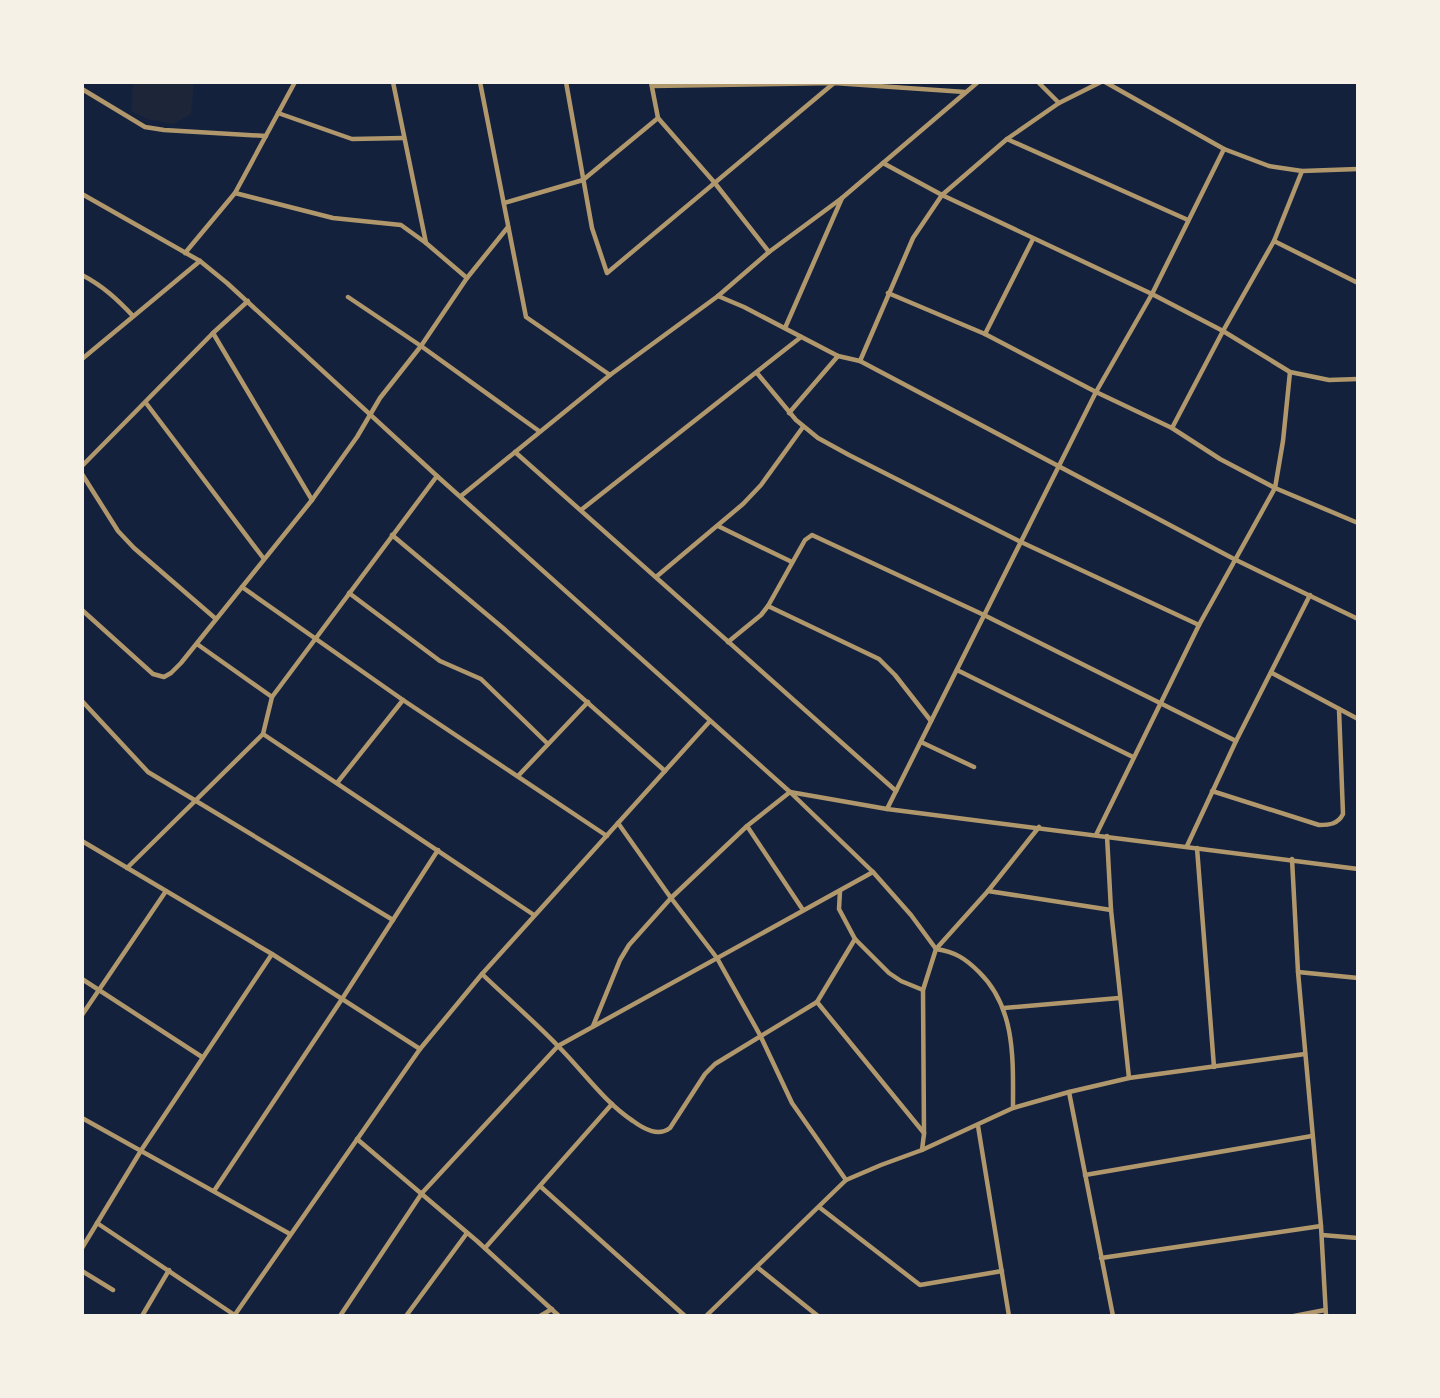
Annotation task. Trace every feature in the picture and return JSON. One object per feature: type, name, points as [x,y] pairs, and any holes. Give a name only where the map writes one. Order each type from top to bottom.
[{"type":"street","points":[[185,253],[235,193],[295,82]]},
{"type":"street","points":[[393,82],[426,243]]},
{"type":"street","points":[[480,82],[526,317],[610,375]]},
{"type":"street","points":[[566,82],[592,228],[607,273],[834,83]]},
{"type":"street","points":[[461,496],[610,375],[718,296],[769,252],[842,198],[978,82]]},
{"type":"street","points":[[1038,82],[1059,103]]},
{"type":"street","points":[[860,361],[913,238],[942,195],[1007,139],[1059,103],[1103,82],[1224,149],[1269,166],[1302,171],[1358,169]]},
{"type":"street","points":[[769,252],[714,182],[658,118],[651,84],[865,83],[965,92]]},
{"type":"street","points":[[82,89],[145,127],[266,136]]},
{"type":"street","points":[[278,113],[352,140],[404,138]]},
{"type":"street","points":[[504,203],[583,180],[658,118]]},
{"type":"street","points":[[1007,139],[1188,219]]},
{"type":"street","points":[[887,809],[1096,392],[1152,294],[1224,149]]},
{"type":"street","points":[[883,163],[942,195],[1152,294],[1222,331],[1290,372],[1329,380],[1358,379]]},
{"type":"street","points":[[1172,428],[1222,331],[1274,241],[1302,171]]},
{"type":"street","points":[[235,193],[333,218],[401,225],[467,278]]},
{"type":"street","points":[[82,194],[200,261],[248,301],[437,476],[790,792],[873,872],[936,949],[956,953],[968,961],[991,985],[1004,1008],[1013,1050],[1013,1108]]},
{"type":"street","points":[[785,328],[842,198]]},
{"type":"street","points":[[82,619],[85,612],[153,674],[159,677],[171,674],[312,500],[357,437],[380,398],[421,345],[467,278],[508,227]]},
{"type":"street","points":[[985,334],[1033,239]]},
{"type":"street","points":[[1274,241],[1358,283]]},
{"type":"street","points":[[82,359],[200,261]]},
{"type":"street","points":[[82,275],[113,295],[133,316]]},
{"type":"street","points":[[888,293],[985,334],[1096,392],[1172,428],[1220,459],[1275,488],[1358,523]]},
{"type":"street","points":[[718,296],[838,356],[860,361],[1234,559],[1358,619]]},
{"type":"street","points":[[348,297],[421,345],[539,431]]},
{"type":"street","points":[[82,466],[213,333],[248,301]]},
{"type":"street","points":[[213,333],[312,500]]},
{"type":"street","points":[[581,510],[801,337]]},
{"type":"street","points":[[789,413],[838,356]]},
{"type":"street","points":[[1096,835],[1199,625],[1275,488],[1283,441],[1290,372]]},
{"type":"street","points":[[757,373],[803,427],[849,455],[1021,542],[1199,625]]},
{"type":"street","points":[[146,403],[264,559]]},
{"type":"street","points":[[656,577],[718,526],[761,485],[803,427]]},
{"type":"street","points":[[515,452],[896,791]]},
{"type":"street","points":[[82,474],[118,531],[142,555],[216,619]]},
{"type":"street","points":[[127,868],[263,734],[272,697],[437,476]]},
{"type":"street","points":[[718,526],[792,562]]},
{"type":"street","points":[[392,535],[588,702],[665,771]]},
{"type":"street","points":[[728,642],[761,615],[805,540],[812,535],[984,615],[1236,741]]},
{"type":"street","points":[[242,587],[403,700],[607,836]]},
{"type":"street","points":[[349,593],[440,661],[481,679],[548,744]]},
{"type":"street","points":[[1187,846],[1236,741],[1310,596]]},
{"type":"street","points":[[768,606],[879,659],[895,675],[931,721]]},
{"type":"street","points":[[197,644],[272,697]]},
{"type":"street","points":[[957,669],[1133,758]]},
{"type":"street","points":[[1272,673],[1358,719]]},
{"type":"street","points":[[337,783],[403,700]]},
{"type":"street","points":[[82,701],[148,772],[393,920]]},
{"type":"street","points":[[518,776],[588,702]]},
{"type":"street","points":[[1212,791],[1319,825],[1334,824],[1343,814],[1339,709]]},
{"type":"street","points":[[98,1223],[235,1315],[420,1049],[534,915],[710,721]]},
{"type":"street","points":[[263,734],[534,915]]},
{"type":"street","points":[[921,742],[974,767]]},
{"type":"street","points":[[593,1026],[624,953],[671,898],[747,826],[790,792],[887,809],[1358,869]]},
{"type":"street","points":[[618,823],[717,958],[760,1035],[792,1103],[846,1180]]},
{"type":"street","points":[[747,826],[803,910]]},
{"type":"street","points":[[922,1150],[924,1134],[923,990],[936,949],[988,891],[1039,827]]},
{"type":"street","points":[[1107,836],[1111,910],[1129,1078]]},
{"type":"street","points":[[82,841],[272,954],[420,1049]]},
{"type":"street","points":[[1197,848],[1214,1067]]},
{"type":"street","points":[[214,1191],[438,850]]},
{"type":"street","points":[[1292,860],[1298,972],[1322,1235],[1325,1313],[1294,1316]]},
{"type":"street","points":[[340,1316],[422,1193],[558,1046],[873,872]]},
{"type":"street","points":[[82,1016],[166,891]]},
{"type":"street","points":[[840,891],[839,909],[855,939],[889,973],[923,990]]},
{"type":"street","points":[[988,891],[1111,910]]},
{"type":"street","points":[[482,974],[558,1046],[612,1104],[634,1123],[656,1133],[666,1131],[710,1068],[760,1035],[817,1002],[855,939]]},
{"type":"street","points":[[82,1248],[142,1149],[272,954]]},
{"type":"street","points":[[1298,972],[1358,978]]},
{"type":"street","points":[[82,979],[202,1057]]},
{"type":"street","points":[[1004,1008],[1119,998]]},
{"type":"street","points":[[817,1002],[924,1134]]},
{"type":"street","points":[[706,1316],[846,1180],[978,1126],[1013,1108],[1069,1092],[1129,1078],[1305,1054]]},
{"type":"street","points":[[1069,1092],[1113,1316]]},
{"type":"street","points":[[485,1248],[612,1104]]},
{"type":"street","points":[[82,1118],[142,1149],[290,1234]]},
{"type":"street","points":[[978,1126],[1010,1316]]},
{"type":"street","points":[[1085,1175],[1312,1136]]},
{"type":"street","points":[[357,1139],[485,1248],[559,1316]]},
{"type":"street","points":[[540,1185],[685,1316]]},
{"type":"street","points":[[819,1207],[920,1285],[1002,1271]]},
{"type":"street","points":[[1101,1258],[1321,1226]]},
{"type":"street","points":[[406,1316],[467,1233]]},
{"type":"street","points":[[1322,1235],[1358,1238]]},
{"type":"street","points":[[757,1267],[818,1316]]},
{"type":"street","points":[[142,1316],[169,1270]]},
{"type":"street","points":[[82,1271],[112,1290]]},
{"type":"street","points":[[540,1316],[552,1309]]},
{"type":"shaded area","points":[[133,83],[194,83],[191,114],[173,124],[147,119],[131,111]]}]
